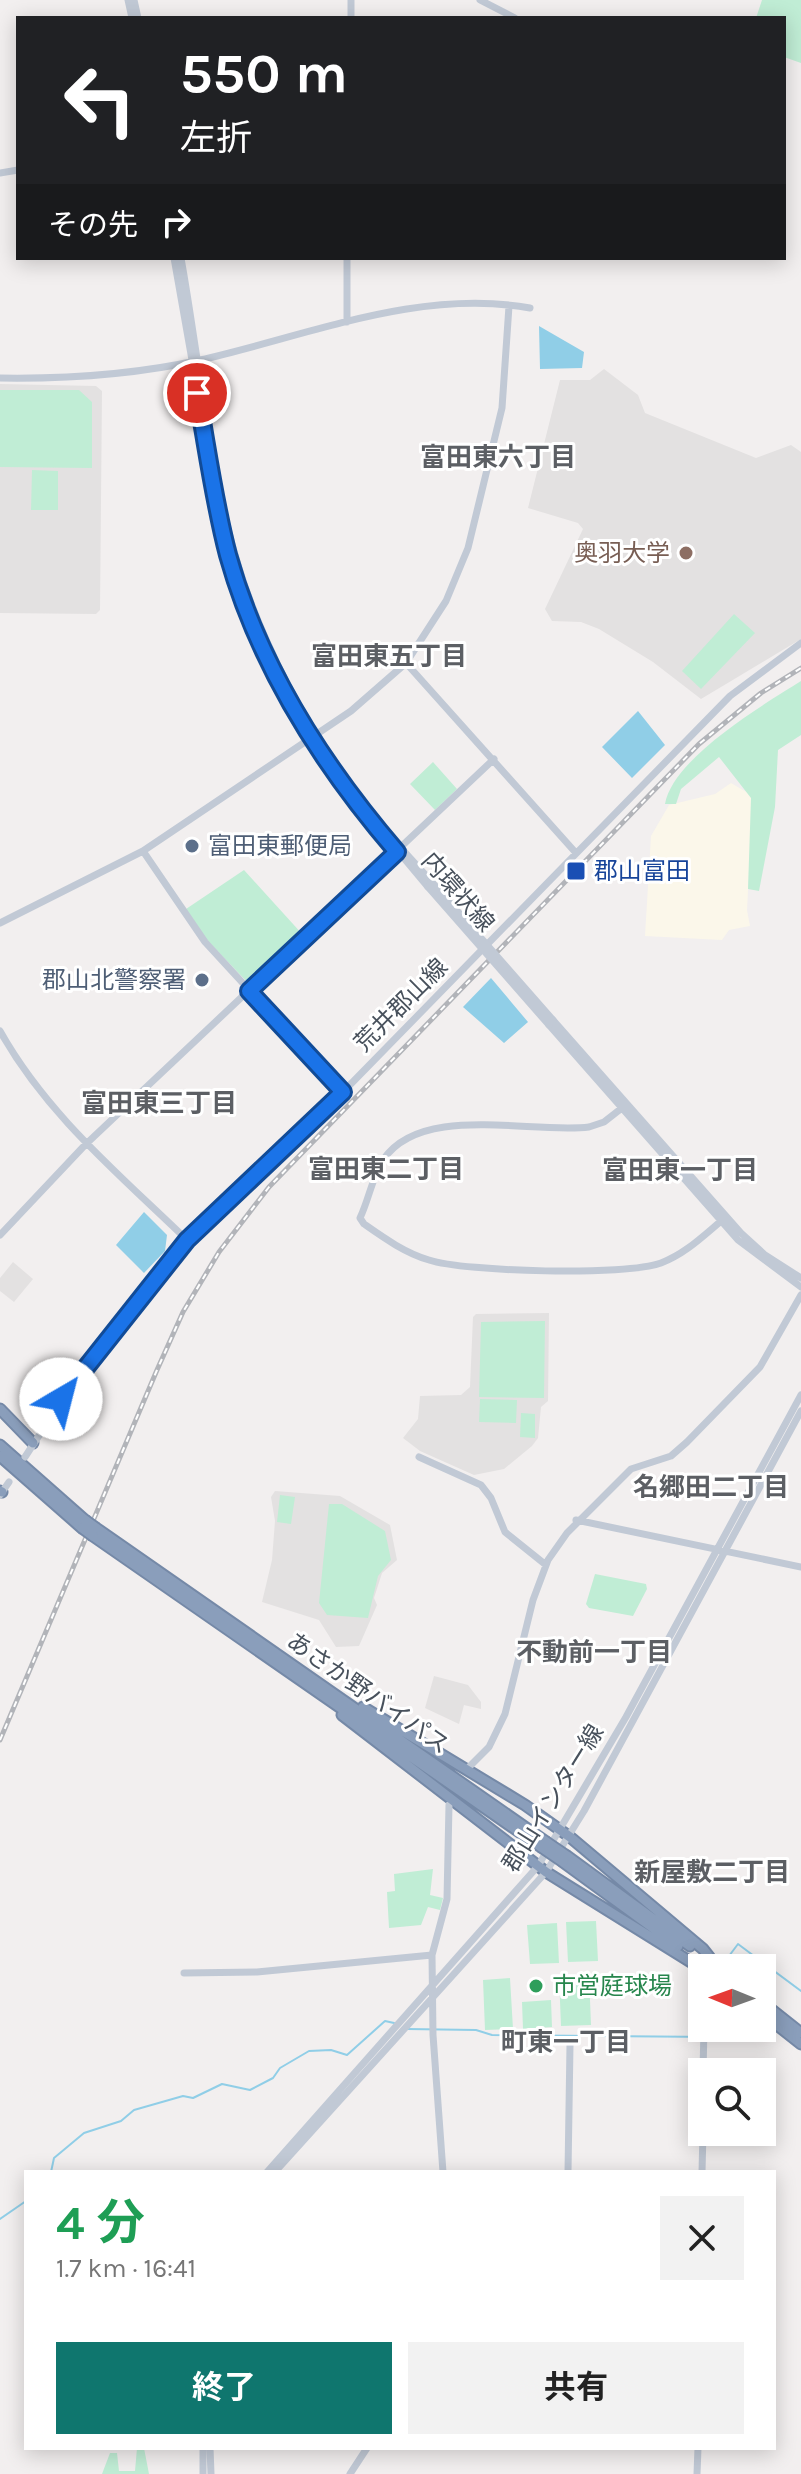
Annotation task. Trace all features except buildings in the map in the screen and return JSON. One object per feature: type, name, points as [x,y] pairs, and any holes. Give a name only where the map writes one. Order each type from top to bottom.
[{"type":"highway","points":[[0,1409],[33,1443]]},
{"type":"highway","name":"あさか野バイパス","points":[[0,1445],[83,1524]]},
{"type":"highway","name":"あさか野バイパス","points":[[0,1456],[83,1524],[279,1667],[565,1859],[693,1954]]},
{"type":"highway","name":"あさか野バイパス","points":[[94,1532],[313,1679],[543,1844]]},
{"type":"highway","points":[[279,1667],[542,1869],[688,1954]]},
{"type":"highway","points":[[313,1679],[525,1805],[566,1834],[703,1949],[705,1954]]},
{"type":"highway","points":[[776,2015],[800,2038]]},
{"type":"highway","points":[[776,2022],[800,2038]]},
{"type":"street","points":[[480,0],[511,16]]},
{"type":"street","name":"内環状線","points":[[174,260],[232,568],[250,617],[313,736],[347,795],[430,884],[624,1106]]},
{"type":"street","points":[[181,260],[195,361]]},
{"type":"street","points":[[347,260],[347,322]]},
{"type":"street","points":[[0,923],[143,851],[372,695],[406,663],[446,601],[468,548],[502,408],[509,306]]},
{"type":"street","points":[[0,378],[104,377],[195,361],[347,322],[428,307],[530,308]]},
{"type":"street","name":"荒井郡山線","points":[[25,1457],[72,1385],[187,1240],[343,1092],[730,696],[801,643]]},
{"type":"street","points":[[406,663],[576,853]]},
{"type":"street","points":[[0,1235],[85,1145],[494,759]]},
{"type":"street","points":[[143,851],[205,942],[343,1092]]},
{"type":"street","points":[[0,1031],[29,1078],[85,1145],[187,1240]]},
{"type":"street","points":[[723,1219],[695,1244],[671,1259],[646,1267],[616,1270],[445,1265],[404,1249],[360,1218],[382,1162],[397,1144],[414,1134],[443,1127],[589,1127],[604,1122],[624,1106],[723,1219],[754,1255],[801,1287]]},
{"type":"street","points":[[723,1219],[765,1255],[801,1278]]},
{"type":"street","points":[[469,1767],[489,1747],[505,1714],[533,1600],[546,1565],[576,1520],[631,1469],[678,1452],[760,1367],[801,1295]]},
{"type":"street","name":"郡山インター線","points":[[432,1990],[542,1869],[566,1834],[721,1550],[801,1395]]},
{"type":"street","points":[[721,1550],[801,1411]]},
{"type":"street","points":[[419,1457],[478,1482],[491,1498],[505,1532],[546,1565]]},
{"type":"street","points":[[1,1493],[9,1482]]},
{"type":"street","points":[[576,1520],[801,1567]]},
{"type":"street","points":[[443,2170],[432,1955],[447,1899],[449,1805]]},
{"type":"street","points":[[184,1973],[257,1972],[432,1955]]},
{"type":"street","points":[[269,2170],[432,1990]]},
{"type":"street","points":[[277,2170],[432,1990]]},
{"type":"street","points":[[568,2170],[570,2045]]},
{"type":"street","points":[[702,2170],[703,2146]]},
{"type":"street","points":[[203,2450],[203,2474]]},
{"type":"street","points":[[210,2450],[211,2474]]},
{"type":"street","points":[[350,2474],[366,2450]]},
{"type":"street","points":[[697,2474],[698,2450]]},
{"type":"shaded area","name":"奥羽大学","points":[[604,369],[638,395],[645,413],[756,458],[791,445],[801,452],[801,639],[701,699],[653,662],[599,629],[581,622],[552,621],[545,609],[583,529],[578,523],[528,508],[560,380],[590,380]]},
{"type":"shaded area","points":[[0,384],[96,386],[102,391],[100,610],[96,614],[0,613]]},
{"type":"shaded area","points":[[731,783],[753,796],[747,910],[750,926],[729,930],[722,940],[645,936],[651,836],[669,805],[715,794]]},
{"type":"shaded area","points":[[13,1262],[33,1279],[14,1302],[0,1291],[0,1278]]},
{"type":"shaded area","points":[[549,1313],[548,1401],[541,1407],[538,1438],[532,1446],[504,1469],[474,1475],[420,1451],[403,1438],[418,1419],[420,1396],[461,1395],[470,1387],[473,1317],[476,1314]]},
{"type":"shaded area","points":[[275,1491],[340,1496],[390,1525],[397,1560],[382,1573],[374,1598],[377,1605],[359,1646],[336,1647],[319,1620],[262,1602],[272,1560],[275,1521],[271,1497]]},
{"type":"shaded area","points":[[434,1676],[468,1685],[481,1702],[481,1709],[464,1705],[459,1724],[425,1708]]},
{"type":"green space","points":[[762,0],[801,0],[801,63],[786,58],[786,16],[757,16]]},
{"type":"green space","points":[[0,390],[79,390],[92,402],[92,468],[0,467]]},
{"type":"green space","points":[[32,470],[58,471],[58,510],[31,510]]},
{"type":"green space","points":[[734,614],[755,633],[701,689],[682,671]]},
{"type":"green space","points":[[801,681],[801,735],[778,750],[775,807],[759,891],[748,889],[751,798],[719,757],[681,789],[676,804],[665,804],[672,786],[702,751],[743,718]]},
{"type":"green space","points":[[433,762],[457,789],[435,810],[410,784]]},
{"type":"green space","points":[[244,870],[303,935],[250,985],[207,940],[186,909]]},
{"type":"green space","points":[[545,1321],[544,1398],[479,1397],[481,1322]]},
{"type":"green space","points":[[480,1399],[517,1400],[516,1423],[479,1422]]},
{"type":"green space","points":[[521,1413],[535,1414],[535,1438],[520,1437]]},
{"type":"green space","points":[[280,1495],[295,1497],[291,1524],[277,1522]]},
{"type":"green space","points":[[329,1504],[342,1504],[385,1531],[391,1560],[378,1576],[368,1618],[327,1615],[319,1603]]},
{"type":"green space","points":[[595,1574],[646,1584],[647,1589],[633,1616],[589,1608],[586,1604]]},
{"type":"green space","points":[[433,1869],[430,1895],[443,1898],[440,1910],[428,1907],[421,1925],[389,1928],[387,1892],[395,1891],[394,1874]]},
{"type":"green space","points":[[596,1921],[598,1961],[568,1962],[566,1922]]},
{"type":"green space","points":[[557,1923],[559,1963],[530,1964],[527,1925]]},
{"type":"green space","points":[[589,1974],[591,2025],[561,2026],[559,1976]]},
{"type":"green space","points":[[510,1978],[513,2029],[485,2030],[483,1980]]},
{"type":"green space","points":[[551,2000],[552,2027],[523,2029],[522,2002]]},
{"type":"green space","points":[[137,2450],[144,2450],[149,2474],[102,2474],[110,2453],[117,2453],[119,2471],[135,2471]]},
{"type":"water","points":[[539,326],[584,352],[582,368],[540,369]]},
{"type":"water","points":[[638,711],[665,745],[632,778],[602,747]]},
{"type":"water","points":[[491,978],[528,1022],[504,1043],[463,1007]]},
{"type":"water","points":[[144,1212],[167,1235],[165,1251],[144,1273],[116,1245]]},
{"type":"waterway","points":[[730,1954],[738,1944],[751,1954]]},
{"type":"waterway","points":[[776,1972],[801,1991]]},
{"type":"waterway","points":[[51,2170],[54,2158],[84,2133],[121,2121],[134,2110],[183,2096],[193,2098],[222,2084],[250,2090],[273,2078],[280,2068],[309,2051],[331,2050],[347,2055],[385,2021],[394,2023]]},
{"type":"waterway","points":[[407,2029],[476,2030],[492,2035],[688,2037]]},
{"type":"waterway","points":[[0,2219],[24,2202]]},
{"type":"railway","points":[[0,1740],[183,1312],[219,1252],[269,1187],[699,744],[761,693],[801,668]]},
{"type":"place","name":"奥羽大学","points":[[686,553]]},
{"type":"place","name":"富田東郵便局","points":[[192,846]]},
{"type":"place","name":"郡山富田","points":[[576,871]]},
{"type":"place","name":"郡山北警察署","points":[[202,980]]},
{"type":"place","name":"市営庭球場","points":[[536,1986]]},
{"type":"district","name":"富田東六丁目","points":[[498,457]]},
{"type":"district","name":"富田東五丁目","points":[[389,656]]},
{"type":"district","name":"富田東三丁目","points":[[159,1103]]},
{"type":"district","name":"富田東二丁目","points":[[386,1169]]},
{"type":"district","name":"富田東一丁目","points":[[680,1170]]},
{"type":"district","name":"名郷田二丁目","points":[[711,1487]]},
{"type":"district","name":"不動前一丁目","points":[[594,1652]]},
{"type":"district","name":"新屋敷二丁目","points":[[712,1872]]},
{"type":"district","name":"町東一丁目","points":[[566,2042]]},
{"type":"route","points":[[61,1399],[187,1240],[217,1208],[343,1092],[249,991],[397,852],[347,795],[327,766],[250,617],[228,556],[197,393]]}]
